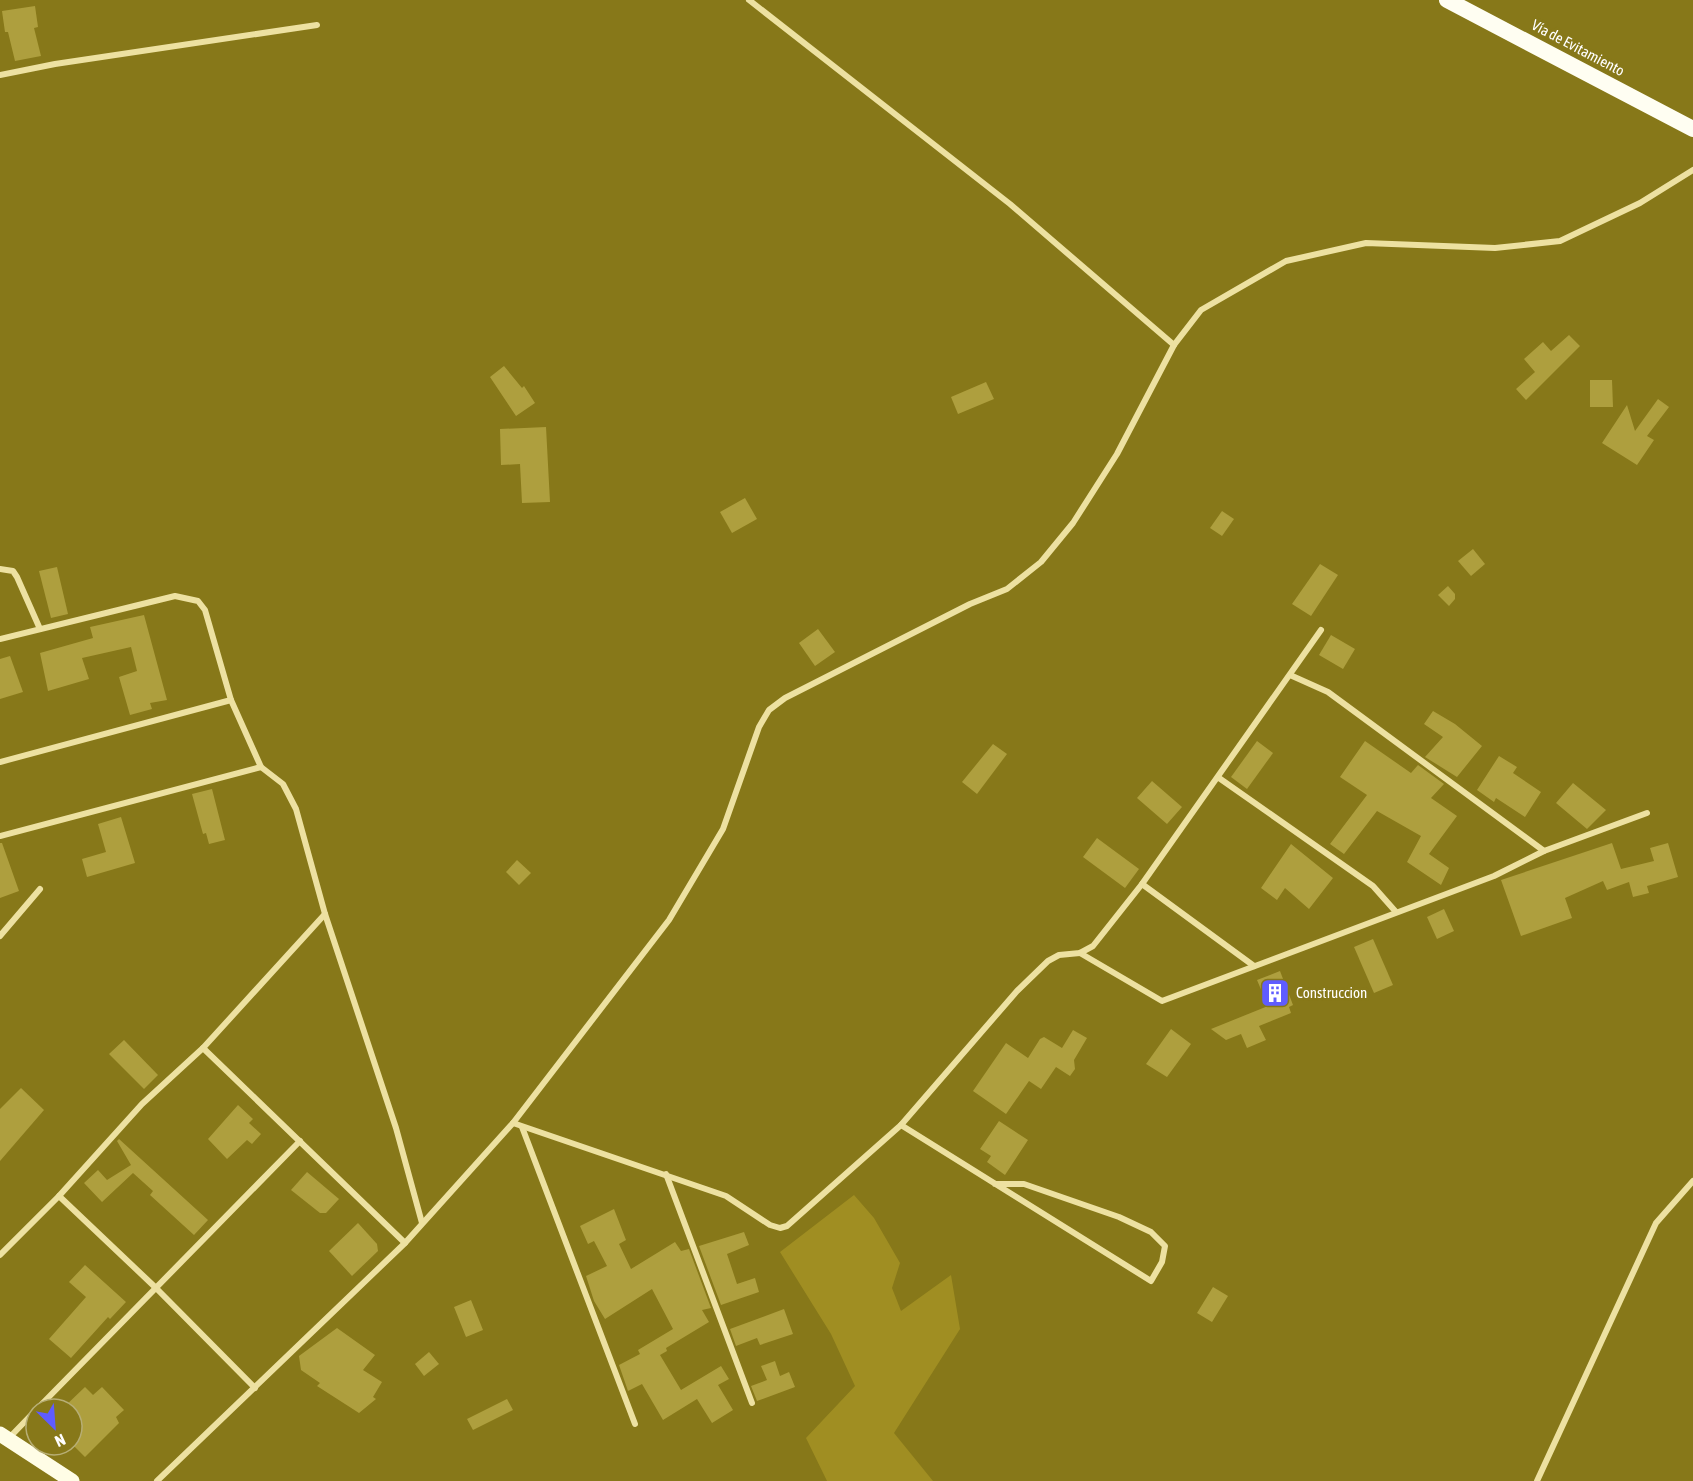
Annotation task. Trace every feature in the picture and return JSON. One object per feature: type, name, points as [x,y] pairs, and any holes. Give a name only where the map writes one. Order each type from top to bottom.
[{"type":"highway","name":"Vía de Evitamiento","points":[[1447,0],[1693,129]]},
{"type":"main road","points":[[4,1437],[72,1481]]},
{"type":"street","points":[[749,0],[1010,204],[1173,345]]},
{"type":"street","points":[[0,75],[55,64],[317,25]]},
{"type":"street","points":[[158,1481],[405,1243],[513,1123],[669,920],[723,829],[759,727],[769,710],[806,688],[970,604],[1007,589],[1041,562],[1073,523],[1117,454],[1173,345],[1201,310],[1286,261],[1366,243],[1495,248],[1560,242],[1640,203],[1693,170]]},
{"type":"street","points":[[0,569],[13,571],[40,628]]},
{"type":"street","points":[[0,639],[175,596],[185,596],[198,602],[205,610],[231,700],[261,767],[283,784],[291,797],[325,914],[396,1128],[422,1223]]},
{"type":"street","points":[[513,1123],[726,1196],[770,1225],[780,1228],[787,1226],[901,1125],[1017,990],[1059,955],[1080,953],[1093,946],[1143,884],[1322,630]]},
{"type":"street","points":[[1290,675],[1328,692],[1544,851]]},
{"type":"street","points":[[0,762],[231,700]]},
{"type":"street","points":[[0,836],[261,767]]},
{"type":"street","points":[[1219,778],[1372,886],[1395,912]]},
{"type":"street","points":[[1080,953],[1162,1001],[1494,876],[1544,851],[1647,813]]},
{"type":"street","points":[[1143,884],[1254,966]]},
{"type":"street","points":[[0,936],[40,889]]},
{"type":"street","points":[[0,1255],[59,1196],[142,1104],[203,1048],[325,914]]},
{"type":"street","points":[[203,1048],[405,1243]]},
{"type":"street","points":[[901,1125],[995,1184],[1151,1281],[1162,1262],[1166,1246],[1151,1232],[1130,1222],[1024,1184],[995,1184]]},
{"type":"street","points":[[522,1127],[635,1424]]},
{"type":"street","points":[[50,1397],[300,1141]]},
{"type":"street","points":[[666,1174],[752,1403]]},
{"type":"street","points":[[1537,1481],[1656,1223],[1693,1181]]},
{"type":"street","points":[[59,1196],[156,1287],[255,1388]]},
{"type":"street","points":[[4,1437],[24,1421]]},
{"type":"shaded area","points":[[854,1195],[874,1218],[900,1263],[892,1288],[901,1311],[951,1275],[960,1329],[894,1433],[933,1481],[827,1481],[806,1438],[855,1386],[831,1334],[780,1252]]},
{"type":"building","points":[[35,6],[38,27],[34,28],[41,56],[15,61],[8,32],[5,32],[2,11]]},
{"type":"building","points":[[1569,335],[1580,346],[1526,400],[1516,389],[1535,372],[1524,359],[1543,342],[1551,351]]},
{"type":"building","points":[[504,366],[522,388],[524,386],[535,403],[516,416],[490,377]]},
{"type":"building","points":[[1590,380],[1612,380],[1613,407],[1590,407]]},
{"type":"building","points":[[986,382],[994,399],[958,414],[951,397]]},
{"type":"building","points":[[1658,399],[1669,407],[1647,436],[1654,440],[1637,465],[1602,443],[1627,405],[1635,431]]},
{"type":"building","points":[[546,427],[550,502],[522,503],[520,464],[501,465],[500,429]]},
{"type":"building","points":[[745,498],[757,519],[732,533],[720,512]]},
{"type":"building","points":[[1222,511],[1234,519],[1222,536],[1210,528]]},
{"type":"building","points":[[1473,549],[1485,564],[1471,576],[1458,561]]},
{"type":"building","points":[[1320,564],[1338,575],[1311,616],[1292,604]]},
{"type":"building","points":[[57,567],[68,614],[51,618],[39,571]]},
{"type":"building","points":[[1448,586],[1455,594],[1455,599],[1449,606],[1438,595]]},
{"type":"building","points":[[144,615],[167,700],[150,703],[152,709],[130,715],[119,677],[137,671],[131,647],[82,658],[89,679],[48,691],[40,653],[93,638],[90,627]]},
{"type":"building","points":[[818,629],[835,652],[815,666],[799,643]]},
{"type":"building","points":[[1331,635],[1355,649],[1343,669],[1319,655]]},
{"type":"building","points":[[10,656],[23,692],[0,699],[0,659]]},
{"type":"building","points":[[1433,711],[1455,724],[1482,746],[1457,777],[1425,757],[1443,737],[1424,724]]},
{"type":"building","points":[[1257,741],[1273,753],[1247,789],[1231,777]]},
{"type":"building","points":[[1365,741],[1411,773],[1418,765],[1444,784],[1431,798],[1457,816],[1429,854],[1449,868],[1441,885],[1407,862],[1421,836],[1377,811],[1344,854],[1330,844],[1367,795],[1340,777]]},
{"type":"building","points":[[993,744],[1007,754],[977,794],[962,782]]},
{"type":"building","points":[[1499,756],[1517,767],[1513,773],[1541,792],[1525,817],[1496,798],[1494,802],[1477,790]]},
{"type":"building","points":[[1152,781],[1182,807],[1167,824],[1137,798]]},
{"type":"building","points":[[1573,783],[1606,810],[1587,829],[1556,803]]},
{"type":"building","points":[[212,789],[225,840],[209,844],[206,833],[203,834],[192,794]]},
{"type":"building","points":[[121,817],[135,863],[87,877],[82,859],[106,852],[98,824]]},
{"type":"building","points":[[1097,838],[1139,869],[1125,888],[1083,857]]},
{"type":"building","points":[[0,843],[2,843],[19,891],[0,898]]},
{"type":"building","points":[[1612,843],[1621,869],[1654,861],[1650,848],[1668,843],[1678,877],[1647,886],[1649,893],[1633,897],[1629,882],[1607,890],[1603,881],[1565,898],[1572,918],[1521,936],[1501,880]]},
{"type":"building","points":[[1291,844],[1333,878],[1309,909],[1285,888],[1277,900],[1261,888]]},
{"type":"building","points":[[517,860],[531,873],[519,885],[506,872]]},
{"type":"building","points":[[1444,909],[1454,931],[1437,939],[1427,917]]},
{"type":"building","points":[[1373,939],[1393,985],[1374,993],[1354,947]]},
{"type":"building","points":[[1280,971],[1293,1005],[1289,1007],[1291,1013],[1259,1026],[1266,1040],[1247,1048],[1241,1034],[1226,1040],[1211,1029],[1268,1006],[1257,980]]},
{"type":"building","points":[[1171,1029],[1191,1044],[1167,1077],[1146,1064]]},
{"type":"building","points":[[1073,1030],[1087,1038],[1074,1060],[1075,1069],[1070,1076],[1056,1067],[1041,1089],[1029,1081],[1006,1114],[973,1091],[1006,1043],[1028,1058],[1040,1039],[1044,1037],[1062,1048]]},
{"type":"building","points":[[124,1040],[158,1075],[144,1089],[109,1054]]},
{"type":"building","points":[[21,1088],[44,1110],[0,1161],[0,1109]]},
{"type":"building","points":[[238,1105],[253,1119],[249,1123],[261,1134],[252,1144],[247,1140],[227,1159],[208,1139]]},
{"type":"building","points":[[999,1121],[1028,1140],[1005,1175],[987,1162],[991,1156],[980,1149]]},
{"type":"building","points":[[119,1139],[208,1220],[194,1235],[150,1195],[153,1191],[133,1173],[102,1202],[84,1183],[98,1170],[107,1180],[131,1165],[117,1141]]},
{"type":"building","points":[[307,1172],[339,1199],[326,1213],[320,1213],[291,1190]]},
{"type":"building","points":[[614,1209],[626,1240],[619,1244],[631,1269],[675,1242],[681,1251],[689,1249],[711,1308],[702,1310],[709,1322],[666,1348],[667,1351],[660,1355],[681,1390],[721,1366],[729,1379],[718,1385],[733,1410],[712,1423],[697,1399],[663,1420],[642,1384],[628,1391],[619,1365],[640,1354],[638,1350],[673,1329],[652,1289],[605,1319],[594,1301],[586,1276],[607,1266],[594,1241],[588,1244],[580,1226]]},
{"type":"building","points":[[358,1223],[377,1244],[378,1251],[352,1276],[329,1251]]},
{"type":"building","points":[[744,1232],[749,1245],[727,1254],[737,1284],[755,1278],[759,1292],[721,1305],[699,1246]]},
{"type":"building","points":[[85,1265],[126,1302],[110,1319],[108,1317],[71,1358],[49,1339],[86,1297],[69,1282]]},
{"type":"building","points":[[1213,1287],[1228,1296],[1212,1322],[1197,1313]]},
{"type":"building","points":[[471,1300],[483,1330],[466,1337],[454,1307]]},
{"type":"building","points":[[784,1309],[793,1334],[760,1345],[757,1338],[736,1346],[730,1329]]},
{"type":"building","points":[[337,1328],[375,1355],[363,1370],[382,1382],[373,1397],[376,1399],[359,1413],[317,1386],[320,1383],[301,1370],[299,1356]]},
{"type":"building","points":[[429,1352],[439,1364],[424,1376],[415,1364]]},
{"type":"building","points":[[775,1361],[780,1376],[789,1372],[795,1387],[757,1401],[751,1386],[767,1380],[761,1366]]},
{"type":"building","points":[[85,1387],[93,1395],[102,1387],[124,1410],[116,1417],[119,1423],[85,1457],[84,1397],[75,1397]]},
{"type":"building","points":[[507,1399],[513,1410],[473,1430],[467,1419]]},
{"type":"place","name":"Construccion","points":[[1275,993]]}]
